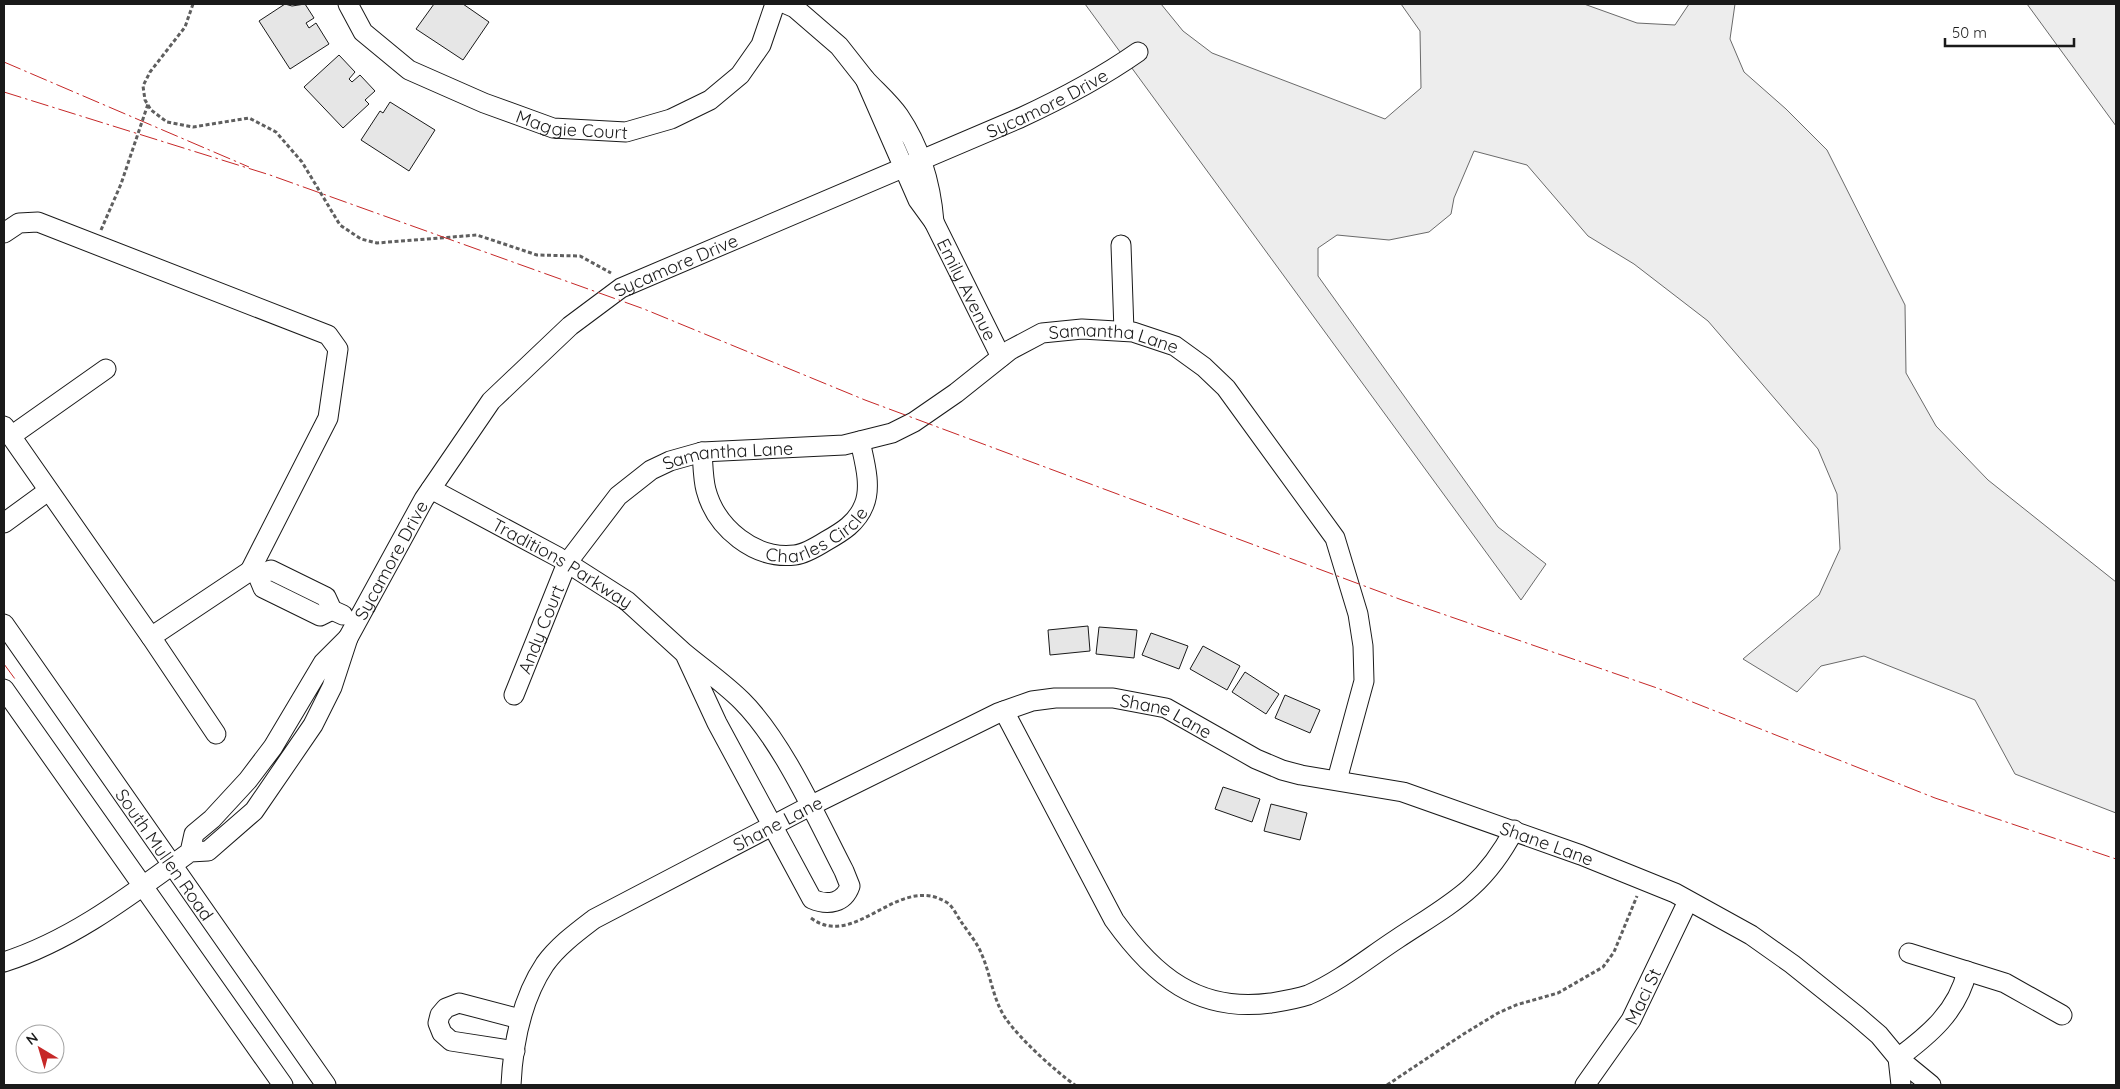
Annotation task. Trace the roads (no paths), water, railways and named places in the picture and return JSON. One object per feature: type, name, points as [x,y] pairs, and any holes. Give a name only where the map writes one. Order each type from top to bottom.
[{"type":"street","name":"Maggie Court","points":[[348,4],[363,32],[409,70],[484,103],[553,128],[626,132],[671,119],[710,100],[740,75],[761,45],[775,4]]},
{"type":"street","name":"Emily Avenue","points":[[786,4],[795,8],[839,46],[898,116],[911,163],[932,193],[934,222],[1001,357]]},
{"type":"street","name":"Sycamore Drive","points":[[142,885],[190,852],[208,851],[254,811],[313,726],[328,694],[352,630],[430,490],[491,402],[570,326],[621,288],[1061,99],[1116,68],[1138,52]]},
{"type":"street","points":[[4,233],[19,223],[38,222],[328,335],[338,349],[328,418],[254,574],[151,637]]},
{"type":"street","points":[[1121,245],[1124,331]]},
{"type":"street","name":"Samantha Lane","points":[[567,563],[618,496],[651,470],[670,461],[702,452],[844,445],[892,433],[914,422],[956,393],[1001,357],[1042,333],[1082,329],[1133,332],[1175,346],[1204,367],[1226,388],[1335,538],[1358,614],[1363,646],[1364,681],[1337,780]]},
{"type":"street","points":[[106,369],[7,431],[151,637],[216,734]]},
{"type":"street","name":"Charles Circle","points":[[702,452],[706,490],[713,507],[728,528],[744,544],[771,554],[796,555],[822,543],[849,527],[864,505],[868,485],[860,441]]},
{"type":"street","name":"Traditions Parkway","points":[[430,490],[567,563],[627,601],[742,702],[764,729],[810,806],[850,886],[847,894],[834,902],[823,904],[812,899],[771,826],[683,652]]},
{"type":"street","points":[[4,523],[48,491]]},
{"type":"street","name":"Andy Court","points":[[514,694],[567,563]]},
{"type":"street","points":[[254,574],[263,588],[320,616],[332,610],[352,630]]},
{"type":"street","name":"South Mullen Road","points":[[4,624],[326,1085]]},
{"type":"street","name":"Sycamore Drive","points":[[190,852],[194,834],[237,792],[273,747],[323,664],[352,630]]},
{"type":"street","name":"South Mullen Road","points":[[4,690],[283,1085]]},
{"type":"street","name":"Shane Lane","points":[[511,1085],[520,1019],[526,1001],[546,963],[568,939],[588,924],[771,826],[955,733],[1004,711],[1032,702],[1078,696],[1139,701],[1166,708],[1256,759],[1282,770],[1301,775],[1403,792],[1514,830],[1656,885],[1751,935],[1792,964],[1865,1022],[1879,1035],[1898,1058],[1931,1085]]},
{"type":"street","points":[[1004,711],[1114,920],[1128,939],[1155,968],[1176,985],[1220,1004],[1252,1006],[1306,996],[1340,978],[1464,895],[1493,865],[1514,830]]},
{"type":"street","points":[[273,747],[290,760]]},
{"type":"street","points":[[4,962],[36,952],[84,925],[142,885]]},
{"type":"street","name":"Maci St","points":[[1585,1085],[1631,1020],[1688,901]]},
{"type":"street","points":[[1909,953],[1992,978],[2019,989],[2062,1015]]},
{"type":"street","points":[[1901,1085],[1898,1058],[1942,1023],[1964,988],[1967,971]]},
{"type":"street","points":[[515,1052],[451,1041],[442,1033],[438,1023],[440,1014],[446,1008],[459,1003],[520,1019]]}]
